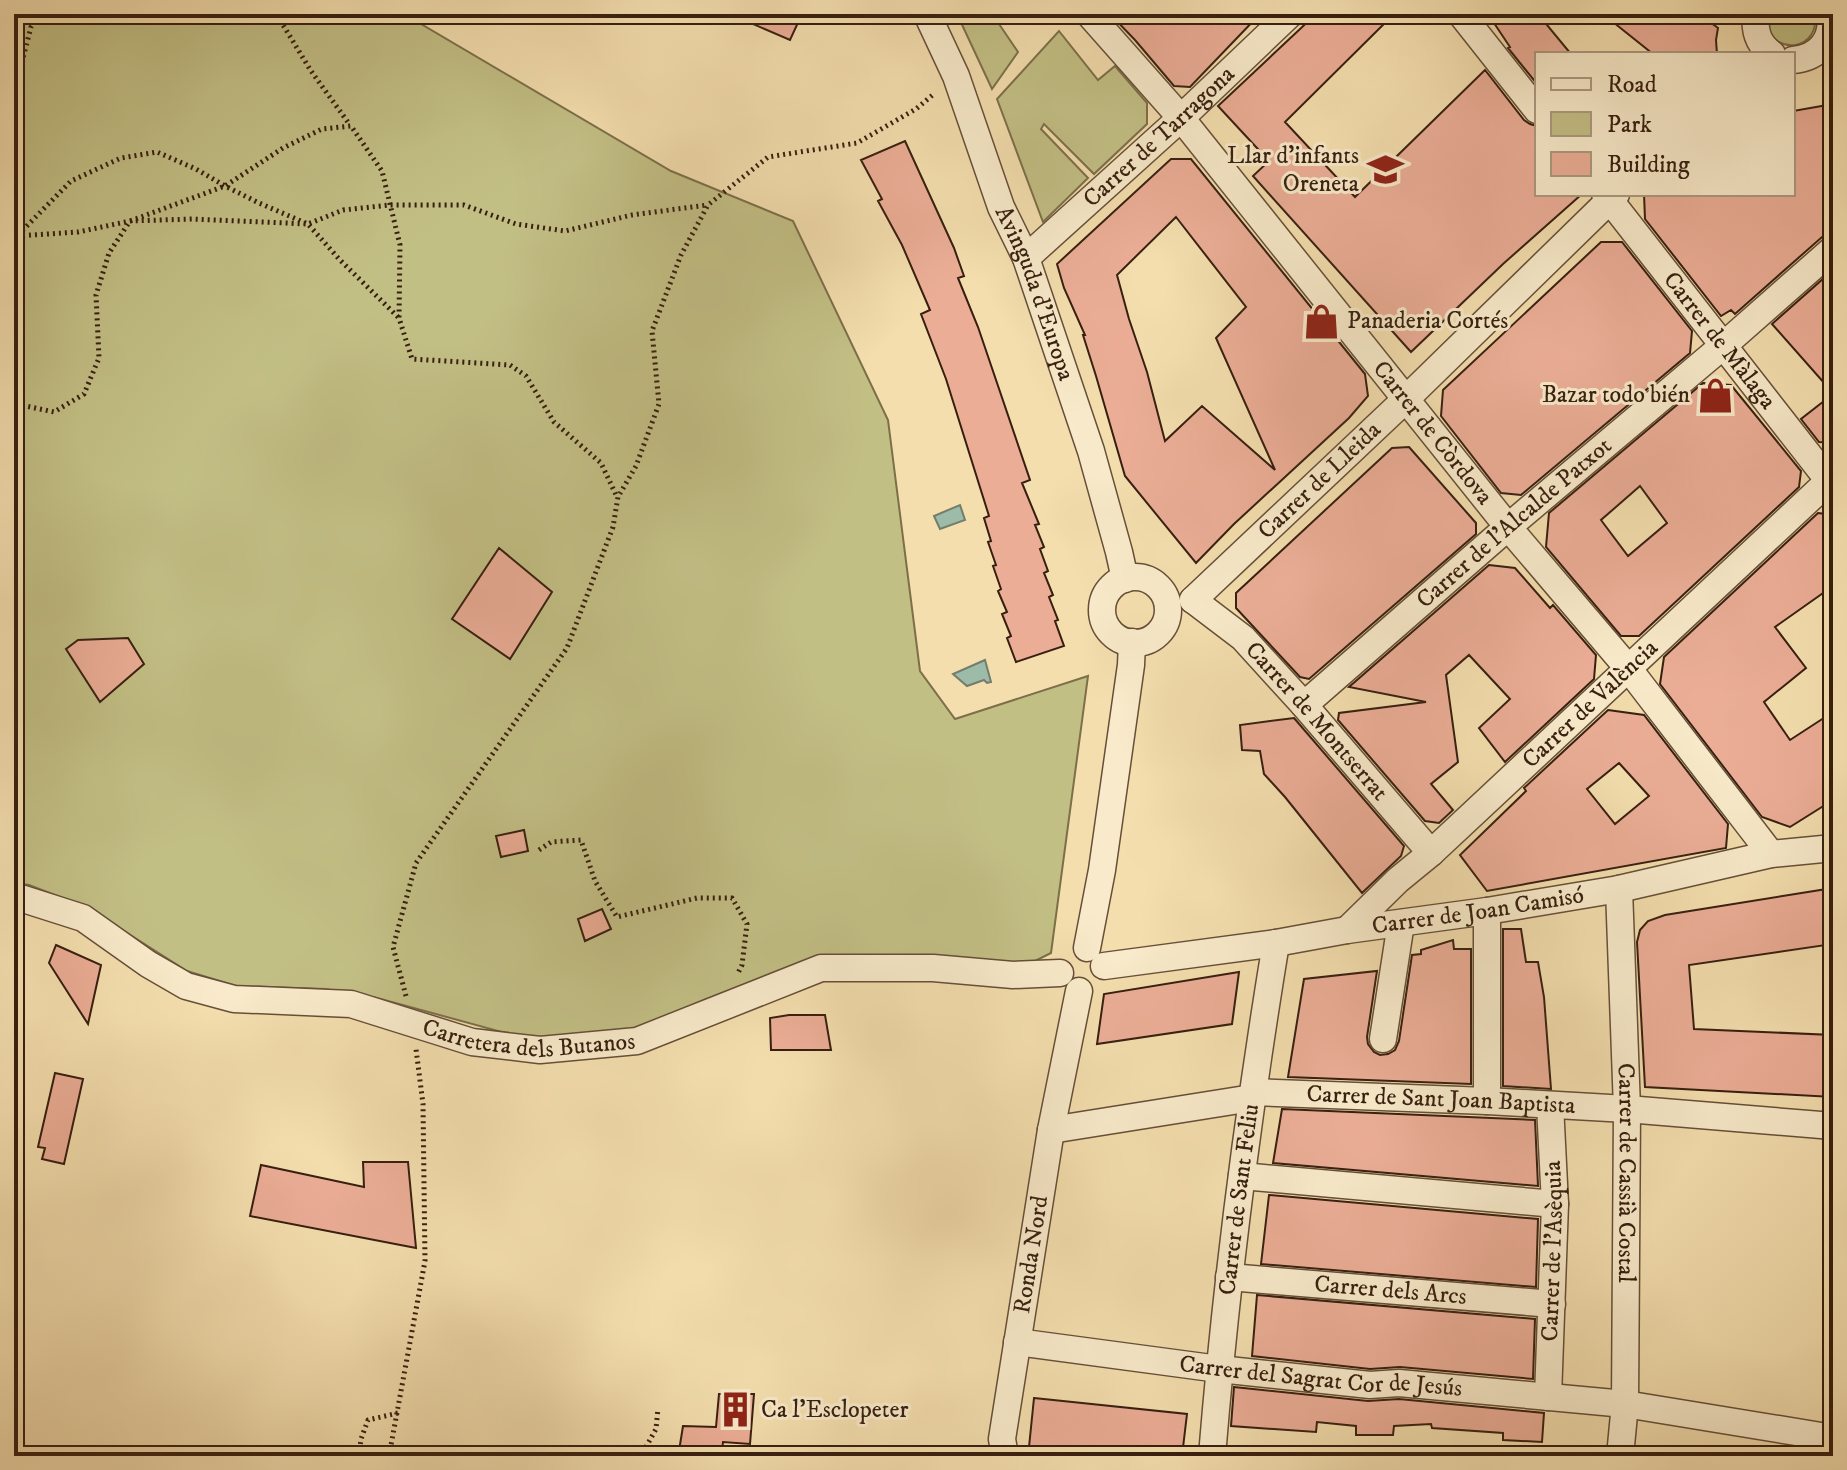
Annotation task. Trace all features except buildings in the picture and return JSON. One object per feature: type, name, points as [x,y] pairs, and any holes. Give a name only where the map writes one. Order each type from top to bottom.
[{"type":"street","name":"Avinguda d'Europa","points":[[927,14],[956,76],[1001,207],[1026,258],[1091,451],[1125,579]]},
{"type":"street","name":"Carrer de Còrdova","points":[[1089,14],[1181,118],[1508,527],[1628,668],[1771,854]]},
{"type":"street","name":"Carrer de Tarragona","points":[[1026,258],[1290,14]]},
{"type":"street","points":[[1461,14],[1535,107]]},
{"type":"street","points":[[1756,14],[1757,35],[1772,52]]},
{"type":"street","points":[[1795,57],[1826,58],[1830,14]]},
{"type":"street","name":"Carrer de Lleida","points":[[1193,600],[1406,399],[1610,196]]},
{"type":"street","name":"Carrer de Màlaga","points":[[1610,196],[1832,481]]},
{"type":"street","name":"Carrer de l'Alcalde Patxot","points":[[1304,705],[1833,249]]},
{"type":"street","name":"Carrer de València","points":[[1347,930],[1832,481]]},
{"type":"street","points":[[1138,577],[1148,580],[1159,588],[1167,603],[1166,619],[1157,634],[1146,641],[1132,642],[1119,638],[1111,632],[1102,614],[1106,593],[1125,579],[1138,577]]},
{"type":"street","points":[[1167,603],[1193,600]]},
{"type":"street","name":"Carrer de Montserrat","points":[[1193,600],[1243,638],[1431,853]]},
{"type":"street","points":[[1096,957],[1079,948],[1067,953],[1060,973],[1067,985],[1079,991],[1092,989],[1103,975],[1096,957],[1098,893],[1132,642]]},
{"type":"street","name":"Carrer de Joan Camisó","points":[[1096,957],[1276,943],[1487,911],[1619,889],[1830,841]]},
{"type":"street","name":"Carrer de Cassià Costal","points":[[1619,889],[1627,1109],[1625,1404],[1620,1456]]},
{"type":"street","name":"Carretera dels Butanos","points":[[14,896],[83,918],[148,964],[186,986],[234,999],[351,1004],[472,1042],[540,1050],[637,1041],[821,968],[933,968],[1013,975],[1060,973]]},
{"type":"street","points":[[1487,911],[1487,1101]]},
{"type":"street","points":[[1383,1039],[1401,923]]},
{"type":"street","name":"Carrer de Sant Feliu","points":[[1212,1456],[1229,1277],[1276,943]]},
{"type":"street","name":"Ronda Nord","points":[[1005,1456],[1002,1439],[1017,1342],[1051,1130],[1079,991]]},
{"type":"street","name":"Carrer de Sant Joan Baptista","points":[[1051,1130],[1253,1095],[1487,1101],[1833,1126]]},
{"type":"street","name":"Carrer de l'Asèquia","points":[[1548,1397],[1555,1204],[1550,1105]]},
{"type":"street","points":[[1242,1176],[1555,1204]]},
{"type":"street","name":"Carrer dels Arcs","points":[[1229,1277],[1552,1304]]},
{"type":"street","name":"Carrer del Sagrat Cor de Jesús","points":[[1017,1342],[1370,1385],[1399,1383],[1625,1404],[1833,1438]]},
{"type":"path","points":[[14,64],[23,58],[31,27],[40,14]]},
{"type":"path","points":[[270,14],[280,20],[311,71],[382,171],[400,245],[399,318],[412,359],[510,365],[526,376],[554,422],[601,463],[618,497]]},
{"type":"path","points":[[389,1456],[425,1261],[423,1104],[413,1023],[393,947],[416,863],[567,648],[613,527],[618,497],[636,466],[659,404],[652,331],[681,255],[708,205],[768,157],[857,143],[916,109],[956,76]]},
{"type":"path","points":[[16,237],[78,232],[130,221],[225,186],[283,148],[322,129],[351,126]]},
{"type":"path","points":[[16,237],[71,181],[121,158],[157,152],[308,224],[349,270],[399,318]]},
{"type":"path","points":[[130,221],[192,219],[308,224],[343,210],[390,205],[464,205],[516,224],[565,231],[632,215],[708,205]]},
{"type":"path","points":[[14,397],[21,405],[54,412],[84,394],[99,358],[96,295],[109,253],[130,221]]},
{"type":"path","points":[[539,850],[551,842],[581,840],[595,881],[617,917],[697,898],[732,898],[747,924],[742,965],[719,1010]]},
{"type":"path","points":[[639,1456],[656,1429],[658,1408]]},
{"type":"path","points":[[359,1456],[368,1420],[398,1413]]},
{"type":"path","points":[[79,1456],[98,1450],[132,1456]]},
{"type":"green space","points":[[14,14],[404,14],[671,171],[793,221],[888,420],[920,671],[955,719],[1088,676],[1051,953],[1033,962],[788,968],[704,1000],[650,1026],[603,1040],[524,1038],[377,998],[325,989],[236,986],[187,971],[86,907],[29,885],[14,883]]},
{"type":"green space","points":[[957,14],[1005,14],[997,21],[1018,52],[992,89]]},
{"type":"green space","points":[[1768,14],[1815,14],[1815,26],[1804,42],[1787,45],[1772,36]]},
{"type":"green space","points":[[1059,31],[1098,80],[1115,66],[1147,103],[1147,124],[1094,174],[1044,124],[1041,129],[1088,178],[1043,222],[997,99]]},
{"type":"shaded area","points":[[960,505],[965,520],[940,529],[934,516]]},
{"type":"shaded area","points":[[985,660],[991,682],[984,680],[967,686],[953,674]]},
{"type":"place","name":"Llar d'infants Oreneta","points":[[1385,170]]},
{"type":"place","name":"Panaderia Cortés","points":[[1321,321]]},
{"type":"place","name":"Bazar todo bién","points":[[1716,395]]},
{"type":"place","name":"Ca l'Esclopeter","points":[[735,1410]]}]
